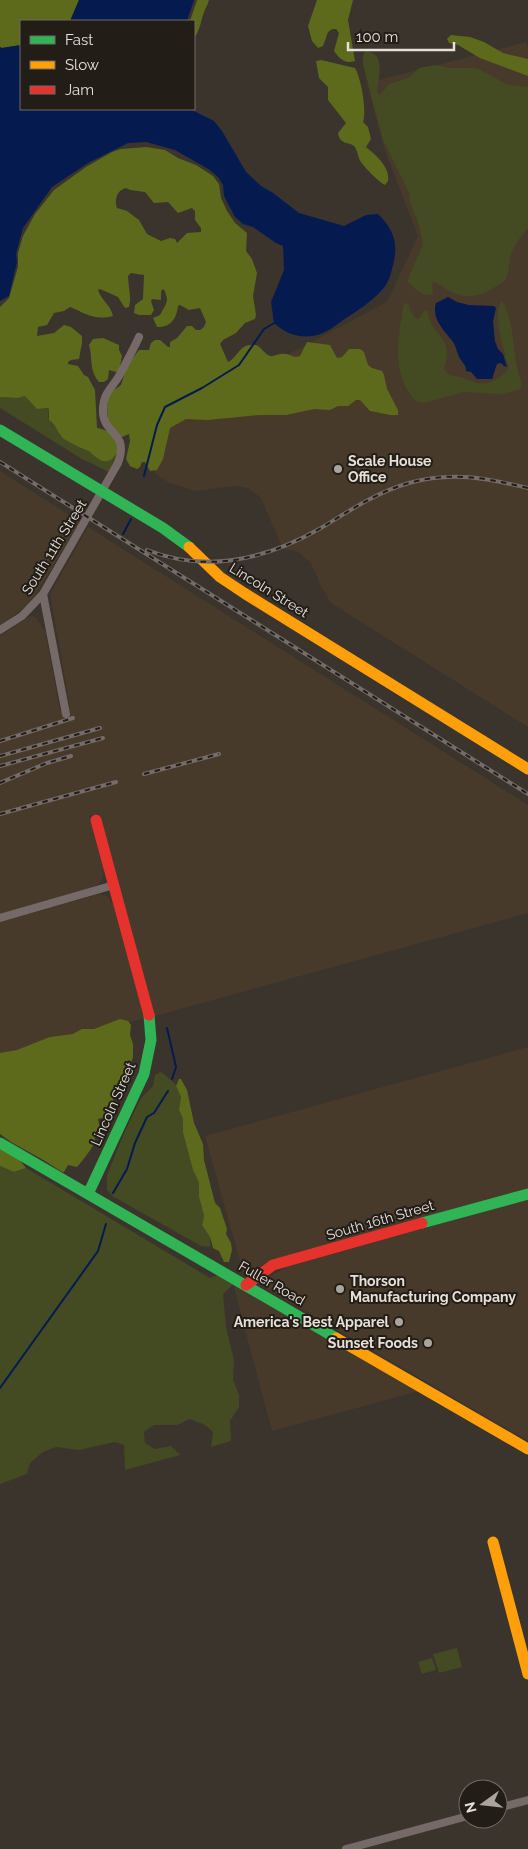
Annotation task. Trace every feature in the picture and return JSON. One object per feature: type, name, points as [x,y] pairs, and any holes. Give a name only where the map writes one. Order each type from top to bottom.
[{"type":"street","name":"South 11th Street","points":[[0,630],[22,616],[43,594],[112,475],[122,452],[119,438],[106,425],[102,409],[110,387],[118,378],[139,337]]},
{"type":"street","name":"Lincoln Street","points":[[0,430],[179,539],[192,549],[220,577],[244,593],[528,769]]},
{"type":"street","points":[[43,594],[66,714]]},
{"type":"street","name":"Lincoln Street","points":[[88,1194],[144,1074],[152,1040],[150,1018],[96,820]]},
{"type":"street","points":[[0,918],[114,885]]},
{"type":"street","name":"Fuller Road","points":[[0,1143],[528,1449]]},
{"type":"street","name":"South 16th Street","points":[[246,1285],[273,1265],[528,1194]]},
{"type":"street","points":[[493,1542],[528,1674]]},
{"type":"street","points":[[508,1805],[528,1800]]},
{"type":"street","points":[[346,1849],[458,1819]]},
{"type":"shaded area","points":[[526,42],[528,48],[528,727],[331,603],[311,563],[297,551],[283,549],[261,498],[248,488],[234,486],[194,491],[168,482],[154,473],[155,451],[166,419],[387,302],[418,236],[384,148],[367,83]]},
{"type":"shaded area","points":[[0,471],[80,522],[34,597],[21,610],[0,625]]},
{"type":"shaded area","points":[[88,527],[528,805],[528,913],[155,1016],[99,813],[89,816],[104,869],[103,877],[99,884],[0,914],[0,636],[30,616],[35,617],[45,631],[60,711],[70,707],[50,594]]},
{"type":"shaded area","points":[[100,894],[107,896],[113,904],[145,1018],[0,1058],[0,922]]},
{"type":"shaded area","points":[[528,1047],[528,1189],[267,1262],[256,1269],[243,1272],[205,1136]]},
{"type":"shaded area","points":[[528,1199],[528,1441],[267,1289],[266,1283],[269,1277],[287,1267]]},
{"type":"shaded area","points":[[233,1284],[419,1391],[272,1431]]},
{"type":"green space","points":[[0,0],[79,0],[70,20],[20,20],[20,45],[0,47]]},
{"type":"green space","points":[[197,0],[209,0],[195,37],[195,20],[190,20]]},
{"type":"green space","points":[[317,0],[353,0],[348,20],[355,61],[348,62],[343,60],[334,51],[339,33],[336,29],[328,32],[323,46],[318,48],[312,41],[308,26]]},
{"type":"green space","points":[[451,35],[470,37],[484,42],[503,53],[528,59],[528,76],[480,58],[458,45],[449,43],[447,39]]},
{"type":"green space","points":[[366,51],[373,53],[379,61],[380,72],[377,92],[380,95],[389,84],[408,78],[419,68],[435,65],[450,68],[477,68],[508,85],[528,87],[528,228],[513,250],[506,279],[486,292],[478,295],[463,296],[449,291],[434,281],[432,285],[433,295],[425,295],[407,281],[423,242],[418,222],[410,203],[409,193],[383,140],[363,65],[363,55]]},
{"type":"green space","points":[[321,60],[355,68],[363,95],[363,122],[368,127],[371,139],[366,147],[385,166],[388,181],[385,185],[363,165],[355,147],[343,142],[339,137],[338,133],[346,123],[328,100],[328,87],[319,78],[316,61]]},
{"type":"green space","points":[[146,147],[165,150],[178,158],[196,165],[213,176],[219,184],[221,198],[227,211],[235,223],[247,233],[246,251],[252,259],[257,273],[253,296],[256,315],[255,319],[245,323],[236,333],[223,340],[220,344],[228,362],[243,348],[250,345],[257,345],[267,355],[286,354],[295,357],[300,356],[307,342],[330,345],[337,358],[342,357],[349,349],[360,349],[364,352],[368,365],[382,371],[387,389],[398,410],[398,415],[370,411],[360,400],[356,400],[348,406],[338,406],[330,410],[314,409],[286,415],[259,415],[208,420],[186,419],[170,428],[163,459],[157,470],[150,471],[145,462],[142,462],[137,469],[130,466],[126,459],[130,441],[129,434],[122,437],[117,434],[108,418],[107,411],[111,392],[121,385],[127,366],[139,350],[149,350],[151,343],[155,340],[160,340],[170,347],[170,342],[177,338],[187,326],[200,330],[206,322],[200,308],[189,310],[180,305],[172,322],[166,326],[157,327],[153,318],[160,315],[167,299],[163,289],[161,291],[161,300],[152,299],[151,301],[154,310],[151,315],[134,313],[135,305],[143,299],[144,275],[131,273],[128,276],[129,307],[125,308],[118,297],[100,289],[98,290],[99,294],[113,316],[95,317],[70,307],[64,311],[54,313],[47,325],[38,327],[37,336],[54,333],[64,325],[71,327],[82,336],[79,359],[71,360],[68,364],[78,366],[84,375],[88,377],[95,390],[97,428],[112,435],[119,451],[112,458],[107,461],[101,460],[89,451],[64,439],[49,420],[49,409],[37,409],[25,396],[18,398],[0,397],[0,307],[9,298],[18,267],[18,253],[23,236],[35,214],[54,190],[86,167],[121,149]],"holes":[[[126,188],[145,192],[154,203],[168,202],[178,213],[192,208],[195,211],[195,220],[201,228],[201,232],[187,233],[177,243],[175,239],[170,238],[161,241],[147,234],[139,220],[127,211],[117,208],[116,199],[118,193]]]},
{"type":"green space","points":[[502,300],[511,326],[516,363],[521,380],[519,390],[500,394],[464,392],[423,403],[414,399],[403,381],[398,360],[404,303],[409,304],[409,309],[415,318],[419,319],[424,310],[428,312],[430,321],[445,343],[447,357],[444,368],[449,374],[476,382],[487,383],[496,380],[509,368],[498,323],[499,306]]},
{"type":"green space","points":[[103,338],[119,345],[122,356],[119,370],[116,372],[109,370],[108,379],[104,382],[99,382],[92,369],[89,345],[93,339]]},
{"type":"green space","points":[[25,396],[34,405],[49,409],[48,417],[62,435],[68,441],[89,450],[96,458],[106,461],[116,452],[120,453],[111,473],[82,459],[0,408],[0,397],[18,398]]},
{"type":"green space","points":[[120,1019],[128,1021],[131,1025],[130,1035],[133,1044],[133,1057],[129,1069],[114,1093],[112,1112],[106,1117],[98,1119],[100,1130],[94,1135],[96,1143],[77,1167],[68,1165],[64,1172],[62,1172],[0,1134],[0,1053],[17,1050],[50,1037],[73,1034],[82,1029],[94,1029]]},
{"type":"green space","points":[[160,1072],[175,1084],[181,1097],[179,1110],[183,1119],[183,1133],[193,1170],[199,1183],[199,1197],[204,1216],[202,1225],[210,1237],[210,1247],[201,1246],[114,1197],[107,1190],[107,1175],[125,1131],[141,1098],[153,1086],[155,1075]]},
{"type":"green space","points":[[179,1079],[181,1079],[187,1090],[194,1123],[203,1144],[204,1160],[215,1203],[220,1208],[227,1229],[226,1234],[231,1243],[232,1250],[229,1262],[224,1262],[219,1251],[213,1248],[210,1237],[202,1225],[204,1216],[199,1197],[199,1183],[193,1170],[183,1133],[183,1119],[179,1110],[181,1097],[176,1086]]},
{"type":"green space","points":[[0,1147],[17,1157],[26,1168],[14,1172],[0,1166]]},
{"type":"green space","points":[[0,1166],[14,1172],[26,1168],[210,1278],[218,1275],[233,1284],[223,1294],[226,1327],[234,1360],[233,1379],[239,1395],[239,1407],[230,1421],[231,1441],[211,1447],[213,1432],[205,1425],[190,1419],[177,1425],[154,1425],[144,1432],[145,1443],[155,1449],[171,1446],[180,1455],[125,1470],[124,1445],[115,1442],[79,1450],[56,1447],[43,1452],[30,1463],[27,1474],[0,1484]]},
{"type":"green space","points":[[457,1648],[462,1667],[439,1673],[433,1654]]},
{"type":"green space","points":[[432,1658],[436,1670],[422,1674],[418,1662]]},
{"type":"water","points":[[79,0],[194,0],[187,20],[70,20]]},
{"type":"water","points":[[20,45],[20,110],[192,110],[214,121],[246,172],[261,186],[299,213],[344,226],[366,215],[378,214],[392,233],[395,246],[394,260],[386,285],[365,305],[331,329],[322,333],[313,336],[302,336],[282,330],[274,323],[271,302],[284,270],[283,246],[253,227],[243,224],[235,217],[224,196],[223,185],[210,170],[175,150],[146,142],[128,143],[88,163],[52,187],[23,228],[16,254],[17,262],[9,296],[0,301],[0,47]]},
{"type":"water","points":[[448,297],[469,305],[494,306],[496,308],[493,321],[495,341],[498,349],[503,354],[507,367],[501,363],[497,364],[492,379],[477,379],[471,372],[466,371],[454,344],[439,324],[435,314],[436,303]]},
{"type":"waterway","points":[[144,476],[157,425],[165,407],[202,388],[239,365],[264,329],[276,322]]},
{"type":"waterway","points":[[123,534],[131,519]]},
{"type":"waterway","points":[[167,1028],[176,1067],[172,1079]]},
{"type":"waterway","points":[[113,1193],[127,1169],[135,1143],[147,1117],[154,1113],[168,1091]]},
{"type":"waterway","points":[[0,1388],[98,1251],[106,1224]]},
{"type":"railway","points":[[0,462],[528,794]]},
{"type":"railway","points":[[147,550],[192,561],[215,562],[237,560],[258,555],[301,539],[386,491],[425,479],[469,477],[528,488]]},
{"type":"railway","points":[[0,741],[73,718]]},
{"type":"railway","points":[[0,756],[100,728]]},
{"type":"railway","points":[[0,766],[103,738]]},
{"type":"railway","points":[[144,774],[219,754]]},
{"type":"railway","points":[[0,783],[47,763],[71,756]]},
{"type":"railway","points":[[0,814],[116,782]]},
{"type":"traffic: fast","points":[[0,430],[163,528],[189,547]]},
{"type":"traffic: fast","points":[[88,1194],[144,1074],[151,1040],[149,1015]]},
{"type":"traffic: fast","points":[[0,1143],[336,1338]]},
{"type":"traffic: fast","points":[[422,1223],[528,1194]]},
{"type":"traffic: slow","points":[[189,547],[220,577],[244,593],[528,769]]},
{"type":"traffic: slow","points":[[336,1338],[528,1449]]},
{"type":"traffic: slow","points":[[493,1542],[528,1674]]},
{"type":"traffic: jam","points":[[96,820],[149,1015]]},
{"type":"traffic: jam","points":[[246,1285],[273,1265],[422,1223]]},
{"type":"place","name":"Scale House Office","points":[[338,469]]},
{"type":"place","name":"Thorson Manufacturing Company","points":[[340,1289]]},
{"type":"place","name":"America's Best Apparel","points":[[399,1322]]},
{"type":"place","name":"Sunset Foods","points":[[428,1343]]}]
